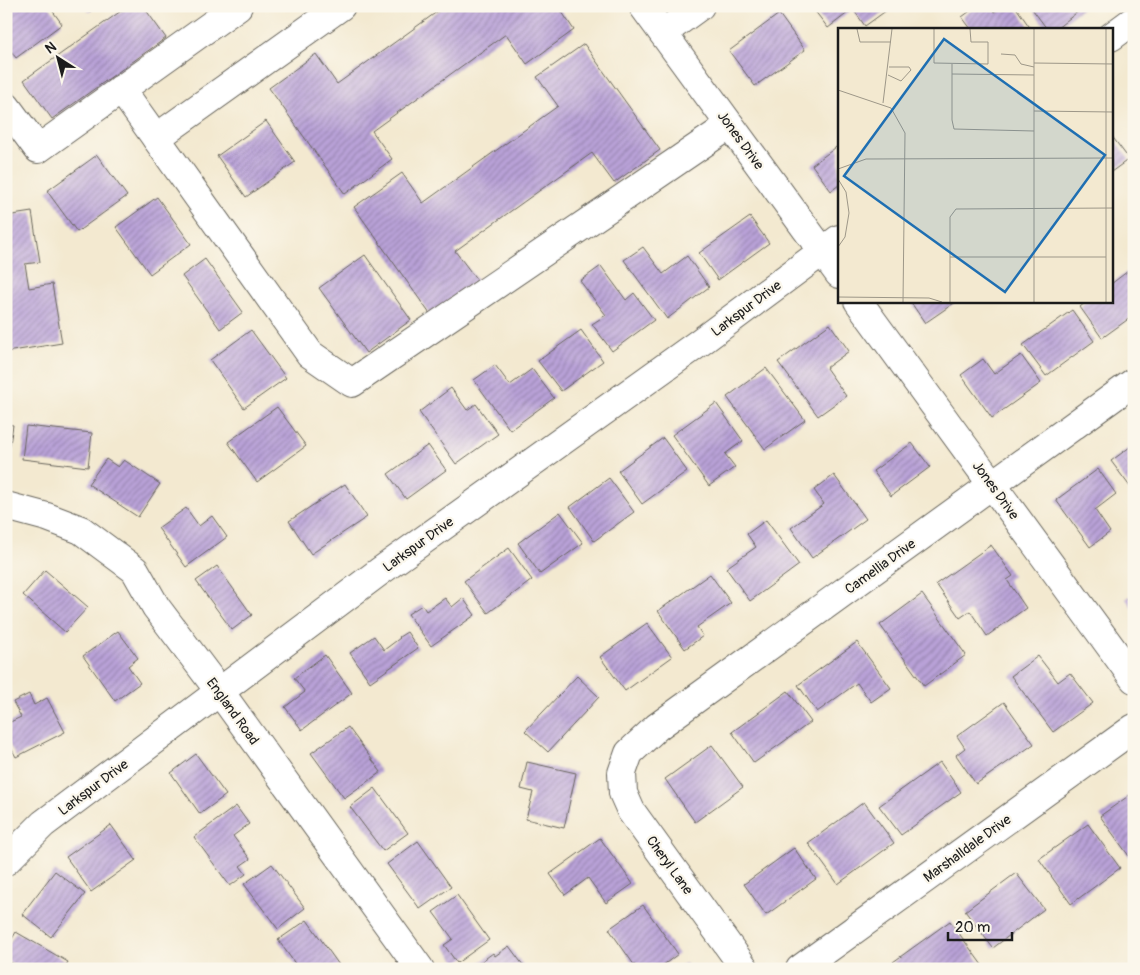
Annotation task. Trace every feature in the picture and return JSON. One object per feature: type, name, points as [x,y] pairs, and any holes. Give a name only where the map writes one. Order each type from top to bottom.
[{"type":"street","points":[[6,106],[38,149],[238,6]]},
{"type":"street","points":[[156,138],[341,6]]},
{"type":"street","name":"Jones Drive","points":[[644,6],[730,125],[830,245],[838,271]]},
{"type":"street","points":[[663,33],[700,6]]},
{"type":"street","points":[[1112,36],[1134,20]]},
{"type":"street","points":[[121,89],[310,354],[352,383],[730,125]]},
{"type":"street","name":"Larkspur Drive","points":[[6,861],[43,824],[379,572],[699,343],[830,245]]},
{"type":"street","name":"Jones Drive","points":[[859,302],[1134,678]]},
{"type":"street","name":"Camellia Drive","points":[[628,753],[657,727],[1134,382]]},
{"type":"street","name":"England Road","points":[[6,506],[47,517],[81,530],[135,570],[156,607],[220,692],[420,969]]},
{"type":"street","name":"Marshalldale Drive","points":[[800,969],[1134,728]]},
{"type":"street","name":"Cheryl Lane","points":[[628,753],[622,773],[623,793],[631,811],[745,969]]},
{"type":"building","points":[[6,6],[49,6],[62,24],[16,58],[6,44]]},
{"type":"building","points":[[85,6],[98,6],[89,12]]},
{"type":"building","points":[[128,6],[143,6],[166,38],[52,119],[24,80]]},
{"type":"building","points":[[445,6],[558,6],[574,30],[527,64],[506,34],[372,131],[392,159],[345,194],[269,88],[316,54],[337,84]]},
{"type":"building","points":[[811,6],[884,6],[887,10],[865,26],[853,9],[828,28]]},
{"type":"building","points":[[977,6],[990,6],[994,12],[1002,6],[1015,6],[1030,28],[970,28],[962,17]]},
{"type":"building","points":[[1030,6],[1085,6],[1057,28],[1046,28]]},
{"type":"building","points":[[779,14],[805,50],[755,86],[729,51]]},
{"type":"building","points":[[584,44],[660,150],[614,183],[592,153],[455,251],[477,280],[430,314],[354,207],[402,173],[423,203],[558,106],[537,77]]},
{"type":"building","points":[[266,121],[295,162],[246,197],[217,156]]},
{"type":"building","points":[[1112,136],[1129,159],[1112,171]]},
{"type":"building","points":[[838,146],[838,186],[831,191],[812,165]]},
{"type":"building","points":[[97,155],[127,196],[77,232],[47,191]]},
{"type":"building","points":[[157,197],[191,244],[150,274],[116,227]]},
{"type":"building","points":[[32,212],[40,262],[25,264],[29,288],[52,284],[62,343],[6,352],[6,216]]},
{"type":"building","points":[[750,217],[769,243],[718,280],[699,253]]},
{"type":"building","points":[[643,247],[663,274],[687,256],[709,287],[667,319],[624,260]]},
{"type":"building","points":[[365,255],[411,320],[366,353],[319,288]]},
{"type":"building","points":[[205,259],[243,312],[220,329],[182,276]]},
{"type":"building","points":[[601,266],[626,300],[634,293],[654,320],[612,351],[592,324],[606,315],[580,281]]},
{"type":"building","points":[[1128,271],[1134,279],[1134,315],[1102,338],[1080,307],[1086,302],[1112,302],[1112,283]]},
{"type":"building","points":[[911,302],[956,302],[925,323]]},
{"type":"building","points":[[1072,310],[1094,341],[1046,376],[1023,345]]},
{"type":"building","points":[[830,324],[849,351],[826,368],[846,396],[818,416],[778,362]]},
{"type":"building","points":[[251,330],[286,378],[244,408],[210,360]]},
{"type":"building","points":[[581,330],[603,361],[561,391],[538,361]]},
{"type":"building","points":[[1021,355],[1041,383],[992,418],[961,375],[983,359],[994,374]]},
{"type":"building","points":[[495,365],[510,385],[532,369],[554,398],[510,430],[474,380]]},
{"type":"building","points":[[766,368],[805,420],[765,449],[727,397]]},
{"type":"building","points":[[451,388],[467,410],[476,404],[498,434],[456,464],[419,412]]},
{"type":"building","points":[[716,403],[743,441],[725,454],[735,467],[709,486],[672,435]]},
{"type":"building","points":[[277,407],[306,446],[257,482],[228,442]]},
{"type":"building","points":[[6,424],[13,425],[7,463],[6,463]]},
{"type":"building","points":[[26,426],[92,433],[88,467],[22,459]]},
{"type":"building","points":[[663,438],[687,471],[642,504],[618,471]]},
{"type":"building","points":[[912,443],[930,467],[891,496],[873,471]]},
{"type":"building","points":[[1134,444],[1134,492],[1111,461]]},
{"type":"building","points":[[428,445],[446,470],[406,499],[388,474]]},
{"type":"building","points":[[106,459],[118,467],[124,460],[160,484],[138,517],[88,484]]},
{"type":"building","points":[[1098,469],[1116,494],[1095,510],[1110,532],[1090,547],[1056,500]]},
{"type":"building","points":[[834,475],[866,519],[812,558],[791,528],[824,504],[814,490]]},
{"type":"building","points":[[609,478],[634,512],[594,541],[570,507]]},
{"type":"building","points":[[345,484],[367,517],[311,554],[289,521]]},
{"type":"building","points":[[186,508],[199,526],[212,516],[227,537],[186,567],[158,528]]},
{"type":"building","points":[[560,512],[583,543],[540,574],[518,543]]},
{"type":"building","points":[[766,520],[799,565],[750,601],[726,568],[756,547],[747,534]]},
{"type":"building","points":[[991,545],[1013,576],[1007,580],[1026,608],[987,636],[970,611],[960,618],[936,584]]},
{"type":"building","points":[[509,548],[532,580],[488,613],[464,581]]},
{"type":"building","points":[[217,566],[252,615],[232,630],[196,581]]},
{"type":"building","points":[[45,570],[88,607],[65,632],[23,595]]},
{"type":"building","points":[[710,574],[731,603],[697,627],[703,636],[685,649],[658,611]]},
{"type":"building","points":[[1134,593],[1134,610],[1126,599]]},
{"type":"building","points":[[922,594],[966,655],[924,686],[880,625]]},
{"type":"building","points":[[445,598],[452,607],[463,598],[475,615],[431,646],[408,614],[422,605],[426,611]]},
{"type":"building","points":[[647,623],[672,657],[625,691],[600,657]]},
{"type":"building","points":[[118,631],[138,658],[128,666],[140,683],[115,701],[83,656]]},
{"type":"building","points":[[407,632],[418,648],[370,682],[350,653],[374,636],[384,650]]},
{"type":"building","points":[[857,642],[891,688],[871,702],[857,683],[817,712],[798,685]]},
{"type":"building","points":[[325,655],[352,693],[302,730],[285,707],[305,692],[294,678]]},
{"type":"building","points":[[1038,656],[1058,682],[1070,673],[1093,703],[1053,732],[1011,676]]},
{"type":"building","points":[[577,676],[599,697],[548,752],[525,731]]},
{"type":"building","points":[[788,691],[811,722],[754,763],[732,732]]},
{"type":"building","points":[[29,694],[34,705],[47,698],[65,732],[16,757],[6,739],[6,724],[21,717],[13,702]]},
{"type":"building","points":[[1004,702],[1034,744],[976,784],[956,755],[965,748],[957,736]]},
{"type":"building","points":[[348,727],[381,772],[344,798],[311,753]]},
{"type":"building","points":[[712,745],[743,787],[695,822],[665,779]]},
{"type":"building","points":[[196,754],[226,795],[200,814],[171,773]]},
{"type":"building","points":[[527,762],[576,773],[564,828],[526,819],[533,792],[521,789]]},
{"type":"building","points":[[940,762],[961,792],[901,835],[879,806]]},
{"type":"building","points":[[375,788],[408,833],[383,851],[350,807]]},
{"type":"building","points":[[1134,792],[1134,863],[1100,816]]},
{"type":"building","points":[[864,802],[894,843],[838,884],[808,843]]},
{"type":"building","points":[[236,806],[249,824],[233,836],[250,859],[240,866],[246,874],[230,886],[194,837]]},
{"type":"building","points":[[1088,824],[1120,868],[1071,904],[1039,859]]},
{"type":"building","points":[[111,825],[136,860],[91,892],[66,857]]},
{"type":"building","points":[[600,838],[633,884],[606,903],[588,878],[565,895],[550,874]]},
{"type":"building","points":[[418,841],[451,887],[420,909],[387,864]]},
{"type":"building","points":[[794,848],[816,879],[766,915],[744,884]]},
{"type":"building","points":[[272,864],[305,908],[278,929],[244,884]]},
{"type":"building","points":[[55,871],[85,894],[51,937],[22,914]]},
{"type":"building","points":[[1016,873],[1044,909],[993,948],[965,911]]},
{"type":"building","points":[[457,895],[489,940],[457,963],[444,945],[453,939],[433,912]]},
{"type":"building","points":[[643,905],[678,954],[658,969],[637,969],[609,929]]},
{"type":"building","points":[[307,920],[339,965],[334,969],[299,969],[278,940]]},
{"type":"building","points":[[950,921],[982,965],[977,969],[898,969],[893,962]]},
{"type":"building","points":[[16,932],[68,962],[64,969],[22,969],[6,960],[6,949]]},
{"type":"building","points":[[509,946],[526,969],[471,969],[493,953],[495,956]]},
{"type":"building","points":[[685,963],[689,969],[678,969]]}]
